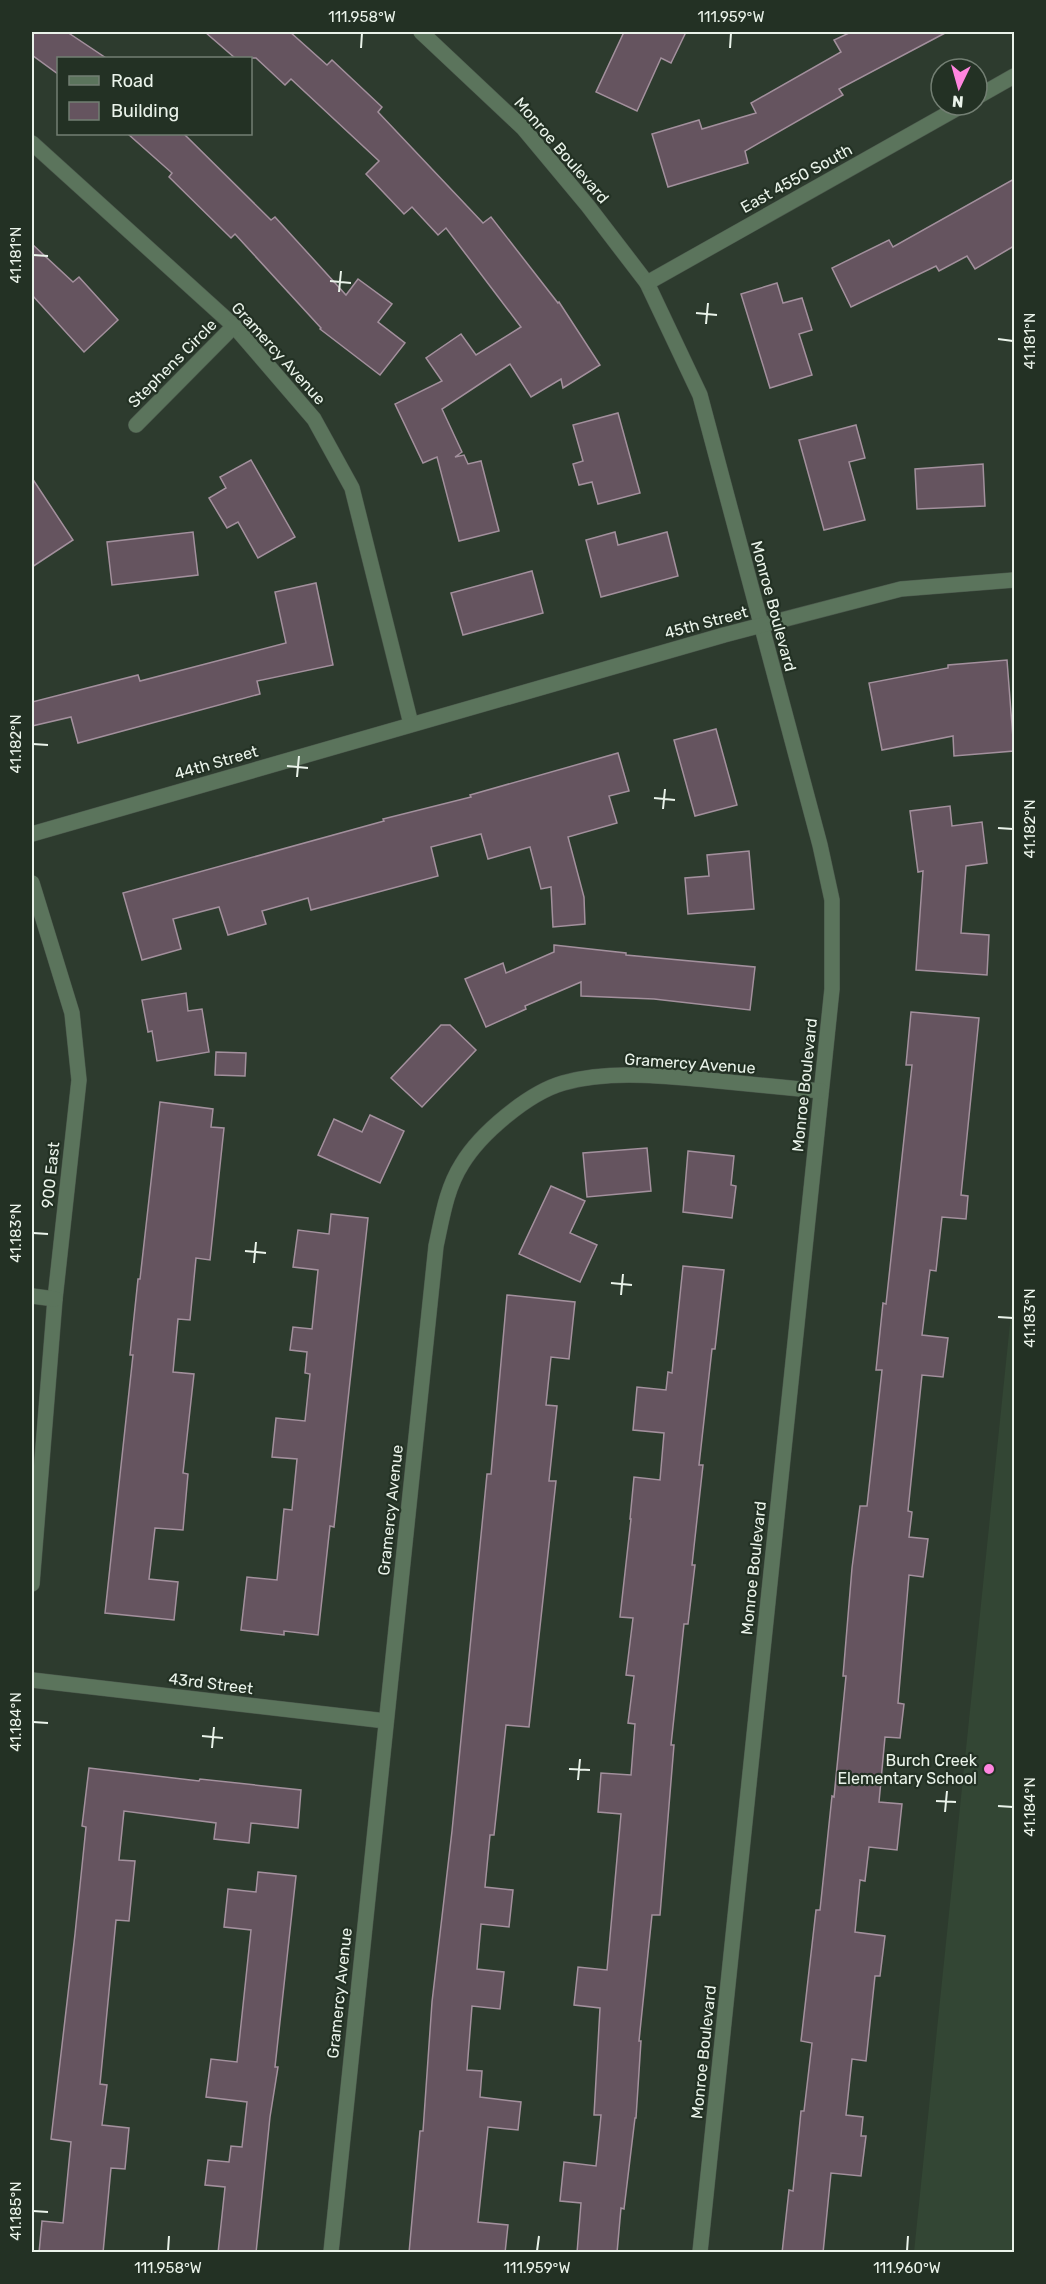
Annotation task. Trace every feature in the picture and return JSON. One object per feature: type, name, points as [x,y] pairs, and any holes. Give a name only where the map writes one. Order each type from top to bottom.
[{"type":"street","name":"Monroe Boulevard","points":[[421,32],[523,128],[588,206],[647,283],[700,395],[820,845],[832,900],[832,989],[700,2253]]},
{"type":"street","points":[[989,90],[1014,76]]},
{"type":"street","name":"East 4550 South","points":[[647,283],[942,117]]},
{"type":"street","name":"Gramercy Avenue","points":[[32,143],[234,326],[314,419],[352,488],[411,724]]},
{"type":"street","name":"Stephens Circle","points":[[136,425],[234,326]]},
{"type":"street","name":"45th Street","points":[[411,724],[901,589],[1014,580]]},
{"type":"street","name":"44th Street","points":[[32,834],[411,724]]},
{"type":"street","name":"900 East","points":[[32,883],[72,1013],[79,1080],[55,1299],[32,1584]]},
{"type":"street","name":"Gramercy Avenue","points":[[330,2253],[436,1246],[446,1199],[462,1164],[491,1129],[525,1102],[562,1083],[610,1076],[661,1076],[821,1091]]},
{"type":"street","points":[[32,1296],[55,1299]]},
{"type":"street","name":"43rd Street","points":[[32,1680],[386,1721]]},
{"type":"shaded area","name":"Burch Creek Elementary School","points":[[1014,1285],[1014,2252],[914,2252]]},
{"type":"building","points":[[32,32],[67,32],[104,57],[57,57],[57,73],[32,55]]},
{"type":"building","points":[[205,32],[290,32],[327,65],[332,60],[382,107],[378,112],[483,223],[491,217],[559,302],[600,365],[563,388],[561,379],[531,397],[510,364],[442,409],[462,452],[455,457],[464,455],[468,464],[481,461],[499,531],[459,541],[437,457],[423,463],[395,404],[442,381],[426,358],[461,334],[476,355],[521,327],[446,228],[438,235],[412,207],[404,214],[366,174],[379,161],[291,79],[285,85],[256,58],[234,57]]},
{"type":"building","points":[[624,32],[686,32],[671,63],[661,58],[637,111],[596,92]]},
{"type":"building","points":[[851,32],[947,32],[839,89],[843,95],[745,151],[748,163],[668,187],[652,134],[699,120],[702,129],[756,113],[751,103],[841,52],[834,40]]},
{"type":"building","points":[[129,135],[185,135],[271,220],[275,217],[346,295],[358,279],[392,304],[378,322],[405,343],[380,375],[320,329],[235,234],[231,238],[169,177],[172,173]]},
{"type":"building","points":[[1014,179],[1014,246],[975,269],[967,256],[939,271],[936,266],[851,307],[832,268],[889,240],[893,247]]},
{"type":"building","points":[[32,244],[73,282],[79,277],[118,320],[84,352],[32,295]]},
{"type":"building","points":[[777,283],[783,303],[802,298],[812,330],[799,334],[812,375],[770,388],[741,294]]},
{"type":"building","points":[[618,413],[640,493],[598,504],[592,482],[579,485],[573,464],[583,461],[573,425]]},
{"type":"building","points":[[856,425],[865,458],[849,462],[865,520],[824,530],[799,440]]},
{"type":"building","points":[[251,460],[295,537],[258,558],[238,522],[227,528],[209,498],[226,488],[220,477]]},
{"type":"building","points":[[983,464],[985,506],[917,509],[915,469]]},
{"type":"building","points":[[32,478],[73,540],[32,567]]},
{"type":"building","points":[[193,532],[198,575],[112,585],[107,542]]},
{"type":"building","points":[[615,532],[618,545],[667,532],[678,576],[601,597],[586,540]]},
{"type":"building","points":[[532,571],[543,613],[463,635],[451,593]]},
{"type":"building","points":[[316,583],[333,665],[257,681],[260,694],[78,743],[71,717],[32,726],[32,702],[138,675],[140,681],[286,643],[275,592]]},
{"type":"building","points":[[1007,660],[1014,751],[954,756],[953,736],[882,750],[869,683],[948,668],[948,665]]},
{"type":"building","points":[[716,729],[737,805],[695,816],[674,740]]},
{"type":"building","points":[[618,753],[629,791],[609,796],[617,823],[568,837],[584,897],[585,924],[553,927],[551,887],[541,889],[530,847],[488,859],[481,834],[431,847],[438,876],[311,910],[308,898],[262,911],[266,924],[228,935],[219,907],[173,919],[181,949],[142,960],[123,893],[384,821],[383,819],[471,797],[470,795]]},
{"type":"building","points":[[950,806],[952,826],[982,822],[987,863],[966,866],[961,933],[989,935],[987,975],[916,970],[923,871],[918,872],[910,811]]},
{"type":"building","points":[[749,851],[754,909],[688,914],[685,878],[709,876],[707,855]]},
{"type":"building","points":[[554,945],[626,953],[626,955],[755,967],[750,1010],[654,999],[581,996],[581,982],[525,1006],[526,1009],[486,1027],[465,979],[503,963],[506,973],[554,952]]},
{"type":"building","points":[[186,993],[188,1011],[202,1009],[209,1052],[157,1061],[152,1031],[148,1032],[142,1000]]},
{"type":"building","points":[[911,1012],[979,1018],[961,1195],[968,1196],[966,1219],[942,1217],[936,1271],[930,1270],[922,1335],[948,1338],[943,1377],[922,1375],[908,1511],[912,1512],[909,1537],[928,1539],[923,1577],[909,1575],[898,1703],[904,1704],[900,1738],[885,1737],[879,1802],[902,1804],[897,1850],[869,1847],[865,1881],[860,1880],[855,1932],[885,1936],[880,1976],[875,1976],[866,2061],[852,2059],[846,2115],[863,2117],[861,2136],[866,2136],[861,2176],[831,2173],[823,2253],[782,2253],[789,2190],[793,2191],[801,2111],[804,2111],[812,2043],[801,2041],[816,1910],[820,1910],[832,1796],[834,1797],[846,1676],[843,1676],[852,1568],[860,1506],[867,1506],[882,1370],[876,1370],[883,1303],[886,1304],[912,1065],[906,1065]]},
{"type":"building","points":[[441,1025],[450,1025],[476,1050],[422,1107],[391,1078]]},
{"type":"building","points":[[216,1052],[246,1053],[245,1076],[215,1075]]},
{"type":"building","points":[[160,1102],[213,1109],[211,1127],[224,1128],[210,1260],[196,1258],[190,1320],[178,1319],[173,1372],[194,1374],[183,1473],[188,1474],[183,1530],[155,1528],[149,1579],[178,1582],[174,1620],[105,1613],[133,1355],[130,1355],[138,1279],[140,1279]]},
{"type":"building","points":[[370,1115],[404,1131],[380,1183],[318,1155],[334,1119],[362,1132]]},
{"type":"building","points":[[647,1148],[651,1191],[587,1197],[583,1153]]},
{"type":"building","points":[[688,1151],[734,1156],[731,1185],[736,1186],[732,1218],[683,1212]]},
{"type":"building","points":[[551,1186],[585,1201],[570,1233],[597,1245],[580,1282],[519,1254]]},
{"type":"building","points":[[331,1214],[368,1218],[334,1527],[330,1526],[318,1635],[284,1631],[284,1635],[241,1630],[247,1577],[277,1580],[284,1509],[292,1510],[297,1459],[272,1457],[276,1418],[305,1421],[310,1374],[305,1373],[307,1352],[290,1350],[293,1327],[312,1329],[318,1270],[293,1267],[298,1230],[329,1234]]},
{"type":"building","points":[[683,1266],[724,1270],[715,1349],[712,1349],[699,1465],[703,1465],[692,1565],[695,1565],[688,1624],[684,1624],[671,1745],[674,1745],[660,1915],[652,1915],[639,2041],[641,2041],[636,2118],[624,2209],[621,2208],[617,2253],[577,2253],[581,2203],[560,2201],[564,2162],[596,2166],[601,2115],[594,2115],[600,2008],[574,2005],[578,1967],[607,1970],[621,1814],[598,1812],[601,1773],[631,1775],[635,1724],[628,1723],[634,1676],[626,1675],[633,1618],[620,1617],[634,1477],[660,1480],[664,1433],[633,1430],[637,1387],[666,1390],[668,1372],[672,1373]]},
{"type":"building","points":[[507,1295],[575,1302],[569,1359],[551,1357],[546,1405],[557,1406],[549,1481],[556,1481],[529,1727],[506,1725],[494,1835],[490,1835],[485,1887],[513,1890],[509,1927],[481,1924],[477,1969],[504,1972],[500,2009],[472,2006],[467,2070],[482,2071],[480,2097],[521,2102],[518,2130],[488,2127],[478,2222],[508,2225],[505,2253],[409,2253],[420,2131],[423,2131],[432,2002],[452,1831],[487,1474],[491,1474]]},
{"type":"building","points":[[89,1768],[301,1790],[298,1828],[251,1823],[249,1843],[214,1839],[216,1823],[124,1811],[119,1860],[135,1861],[129,1921],[116,1920],[100,2084],[107,2085],[102,2125],[129,2128],[125,2169],[111,2168],[103,2253],[39,2253],[42,2221],[63,2223],[71,2142],[51,2139],[86,1827],[82,1826]]},
{"type":"building","points":[[258,1872],[296,1876],[275,2067],[278,2067],[270,2117],[256,2253],[218,2253],[225,2187],[205,2185],[208,2160],[229,2162],[231,2146],[242,2147],[247,2102],[206,2097],[211,2059],[237,2062],[251,1930],[224,1927],[228,1889],[256,1892]]},
{"type":"place","name":"Burch Creek Elementary School","points":[[989,1769]]}]
